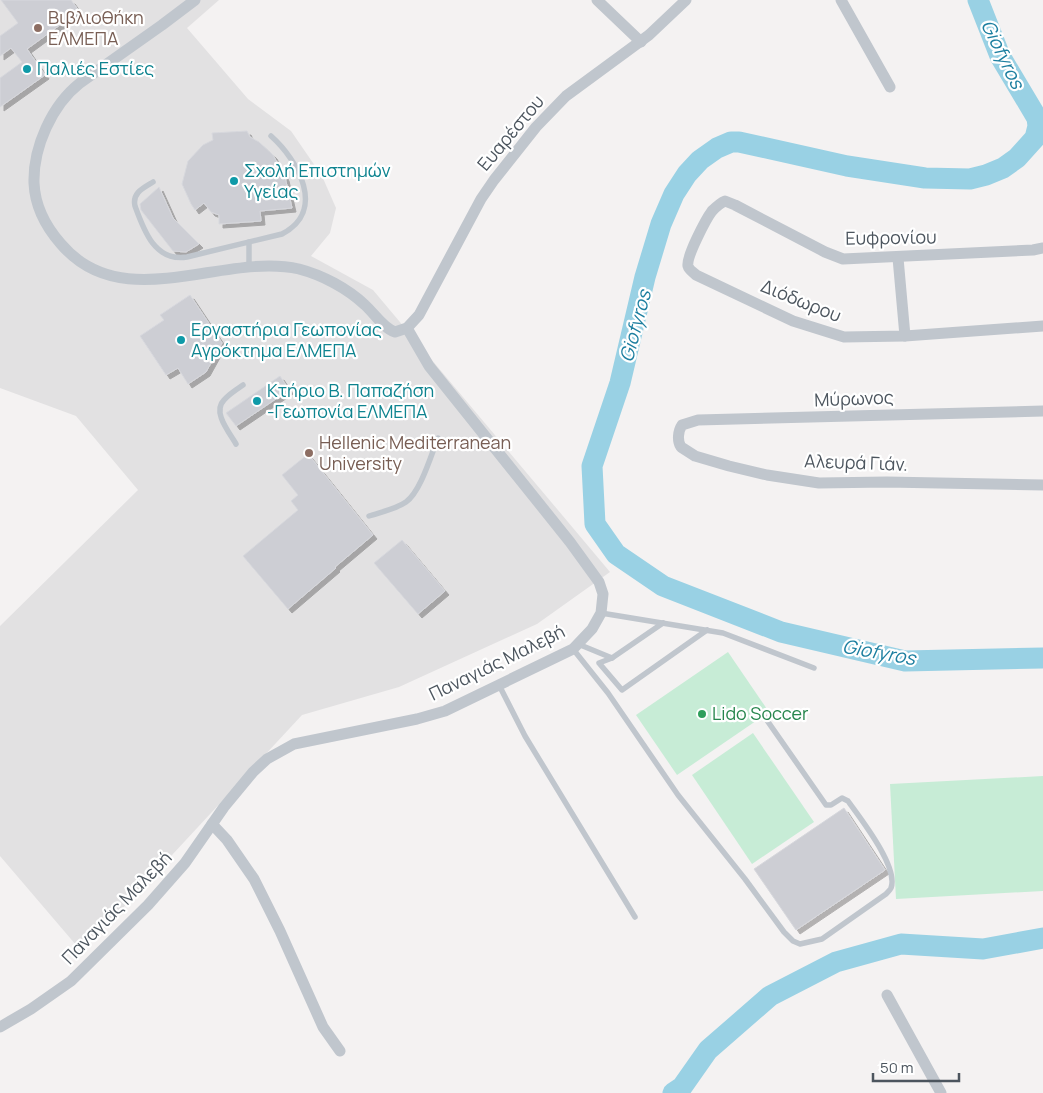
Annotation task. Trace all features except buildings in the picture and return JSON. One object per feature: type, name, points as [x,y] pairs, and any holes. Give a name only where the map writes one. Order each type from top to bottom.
[{"type":"street","points":[[195,0],[80,83],[64,98],[54,113],[38,149],[35,171],[36,198],[46,223],[64,248],[80,262],[105,274],[145,280],[249,267],[286,267],[318,276],[356,298],[392,331],[407,328],[429,366],[570,542],[599,582],[603,594],[601,613]]},
{"type":"street","points":[[597,0],[641,42]]},
{"type":"street","name":"Ευαρέστου","points":[[407,328],[423,308],[481,199],[514,154],[548,114],[566,96],[641,42],[686,0]]},
{"type":"street","points":[[840,0],[890,87]]},
{"type":"street","name":"Ευφρονίου","points":[[722,202],[735,205],[825,252],[844,259],[898,258],[1043,248]]},
{"type":"street","name":"Διόδωρου","points":[[722,202],[709,216],[690,255],[688,266],[693,272],[793,321],[844,337],[905,336],[1043,326]]},
{"type":"street","points":[[898,258],[905,336]]},
{"type":"street","name":"Μύρωνος","points":[[678,440],[682,425],[698,420],[1043,411]]},
{"type":"street","name":"Αλευρά Γιάν.","points":[[678,440],[680,447],[695,456],[750,471],[819,483],[887,482],[1043,485]]},
{"type":"street","name":"Παναγιάς Μαλεβή","points":[[0,1027],[31,1009],[71,981],[148,905],[185,863],[212,824],[253,772],[267,759],[294,744],[445,711],[576,647],[592,629],[601,613]]},
{"type":"street","points":[[212,824],[227,840],[254,880],[280,931],[323,1027],[340,1050]]},
{"type":"street","points":[[887,995],[941,1093]]},
{"type":"lane","points":[[153,182],[137,193],[134,201],[139,218],[152,241],[165,255],[179,258],[278,236],[291,229],[302,215],[306,205],[302,179],[297,168],[288,152],[271,136]]},
{"type":"lane","points":[[249,242],[249,267]]},
{"type":"lane","points":[[236,444],[220,415],[220,407],[222,400],[243,385]]},
{"type":"lane","points":[[369,516],[403,504],[411,498],[438,438]]},
{"type":"lane","points":[[601,613],[723,633],[814,668]]},
{"type":"lane","points":[[662,623],[612,658],[599,663],[622,690],[708,630]]},
{"type":"lane","points":[[576,647],[612,658]]},
{"type":"lane","points":[[576,647],[678,795],[745,879],[784,932],[793,941],[800,944],[822,939],[886,894],[891,888],[892,876],[884,855],[848,801],[842,798],[830,805],[826,804],[764,716]]},
{"type":"lane","points":[[498,685],[525,736],[635,917]]},
{"type":"shaded area","name":"Hellenic Mediterranean University","points":[[0,0],[219,0],[187,28],[248,99],[291,131],[322,176],[336,208],[330,233],[311,256],[373,290],[610,572],[537,624],[399,687],[302,715],[82,952],[0,856],[0,626],[138,490],[76,416],[0,388]]},
{"type":"green space","name":"Lido Soccer","points":[[728,652],[769,712],[677,775],[636,715]]},
{"type":"green space","points":[[753,733],[814,822],[752,864],[692,775]]},
{"type":"green space","points":[[1043,776],[1043,891],[896,899],[890,784]]},
{"type":"waterway","name":"Giofyros","points":[[978,0],[1000,56],[1037,118],[1038,126],[1035,138],[1017,158],[1003,168],[970,179],[925,178],[847,166],[739,142],[731,142],[717,148],[700,160],[687,174],[674,194],[661,224],[645,277],[620,383],[592,466],[595,524],[616,554],[663,586],[781,632],[905,661],[1043,658]]},
{"type":"waterway","name":"Giofyros","points":[[673,1093],[682,1087],[708,1050],[770,996],[836,962],[901,944],[983,949],[1043,938]]},
{"type":"place","name":"Βιβλιοθήκη ΕΛΜΕΠΑ","points":[[38,28]]},
{"type":"place","name":"Παλιές Εστίες","points":[[27,69]]},
{"type":"place","name":"Σχολή Επιστημών Υγείας","points":[[234,181]]},
{"type":"place","name":"Εργαστήρια Γεωπονίας Αγρόκτημα ΕΛΜΕΠΑ","points":[[181,340]]},
{"type":"place","name":"Κτήριο Β. Παπαζήση -Γεωπονία ΕΛΜΕΠΑ","points":[[257,401]]},
{"type":"place","name":"Hellenic Mediterranean University","points":[[309,453]]},
{"type":"place","name":"Lido Soccer","points":[[702,714]]}]
